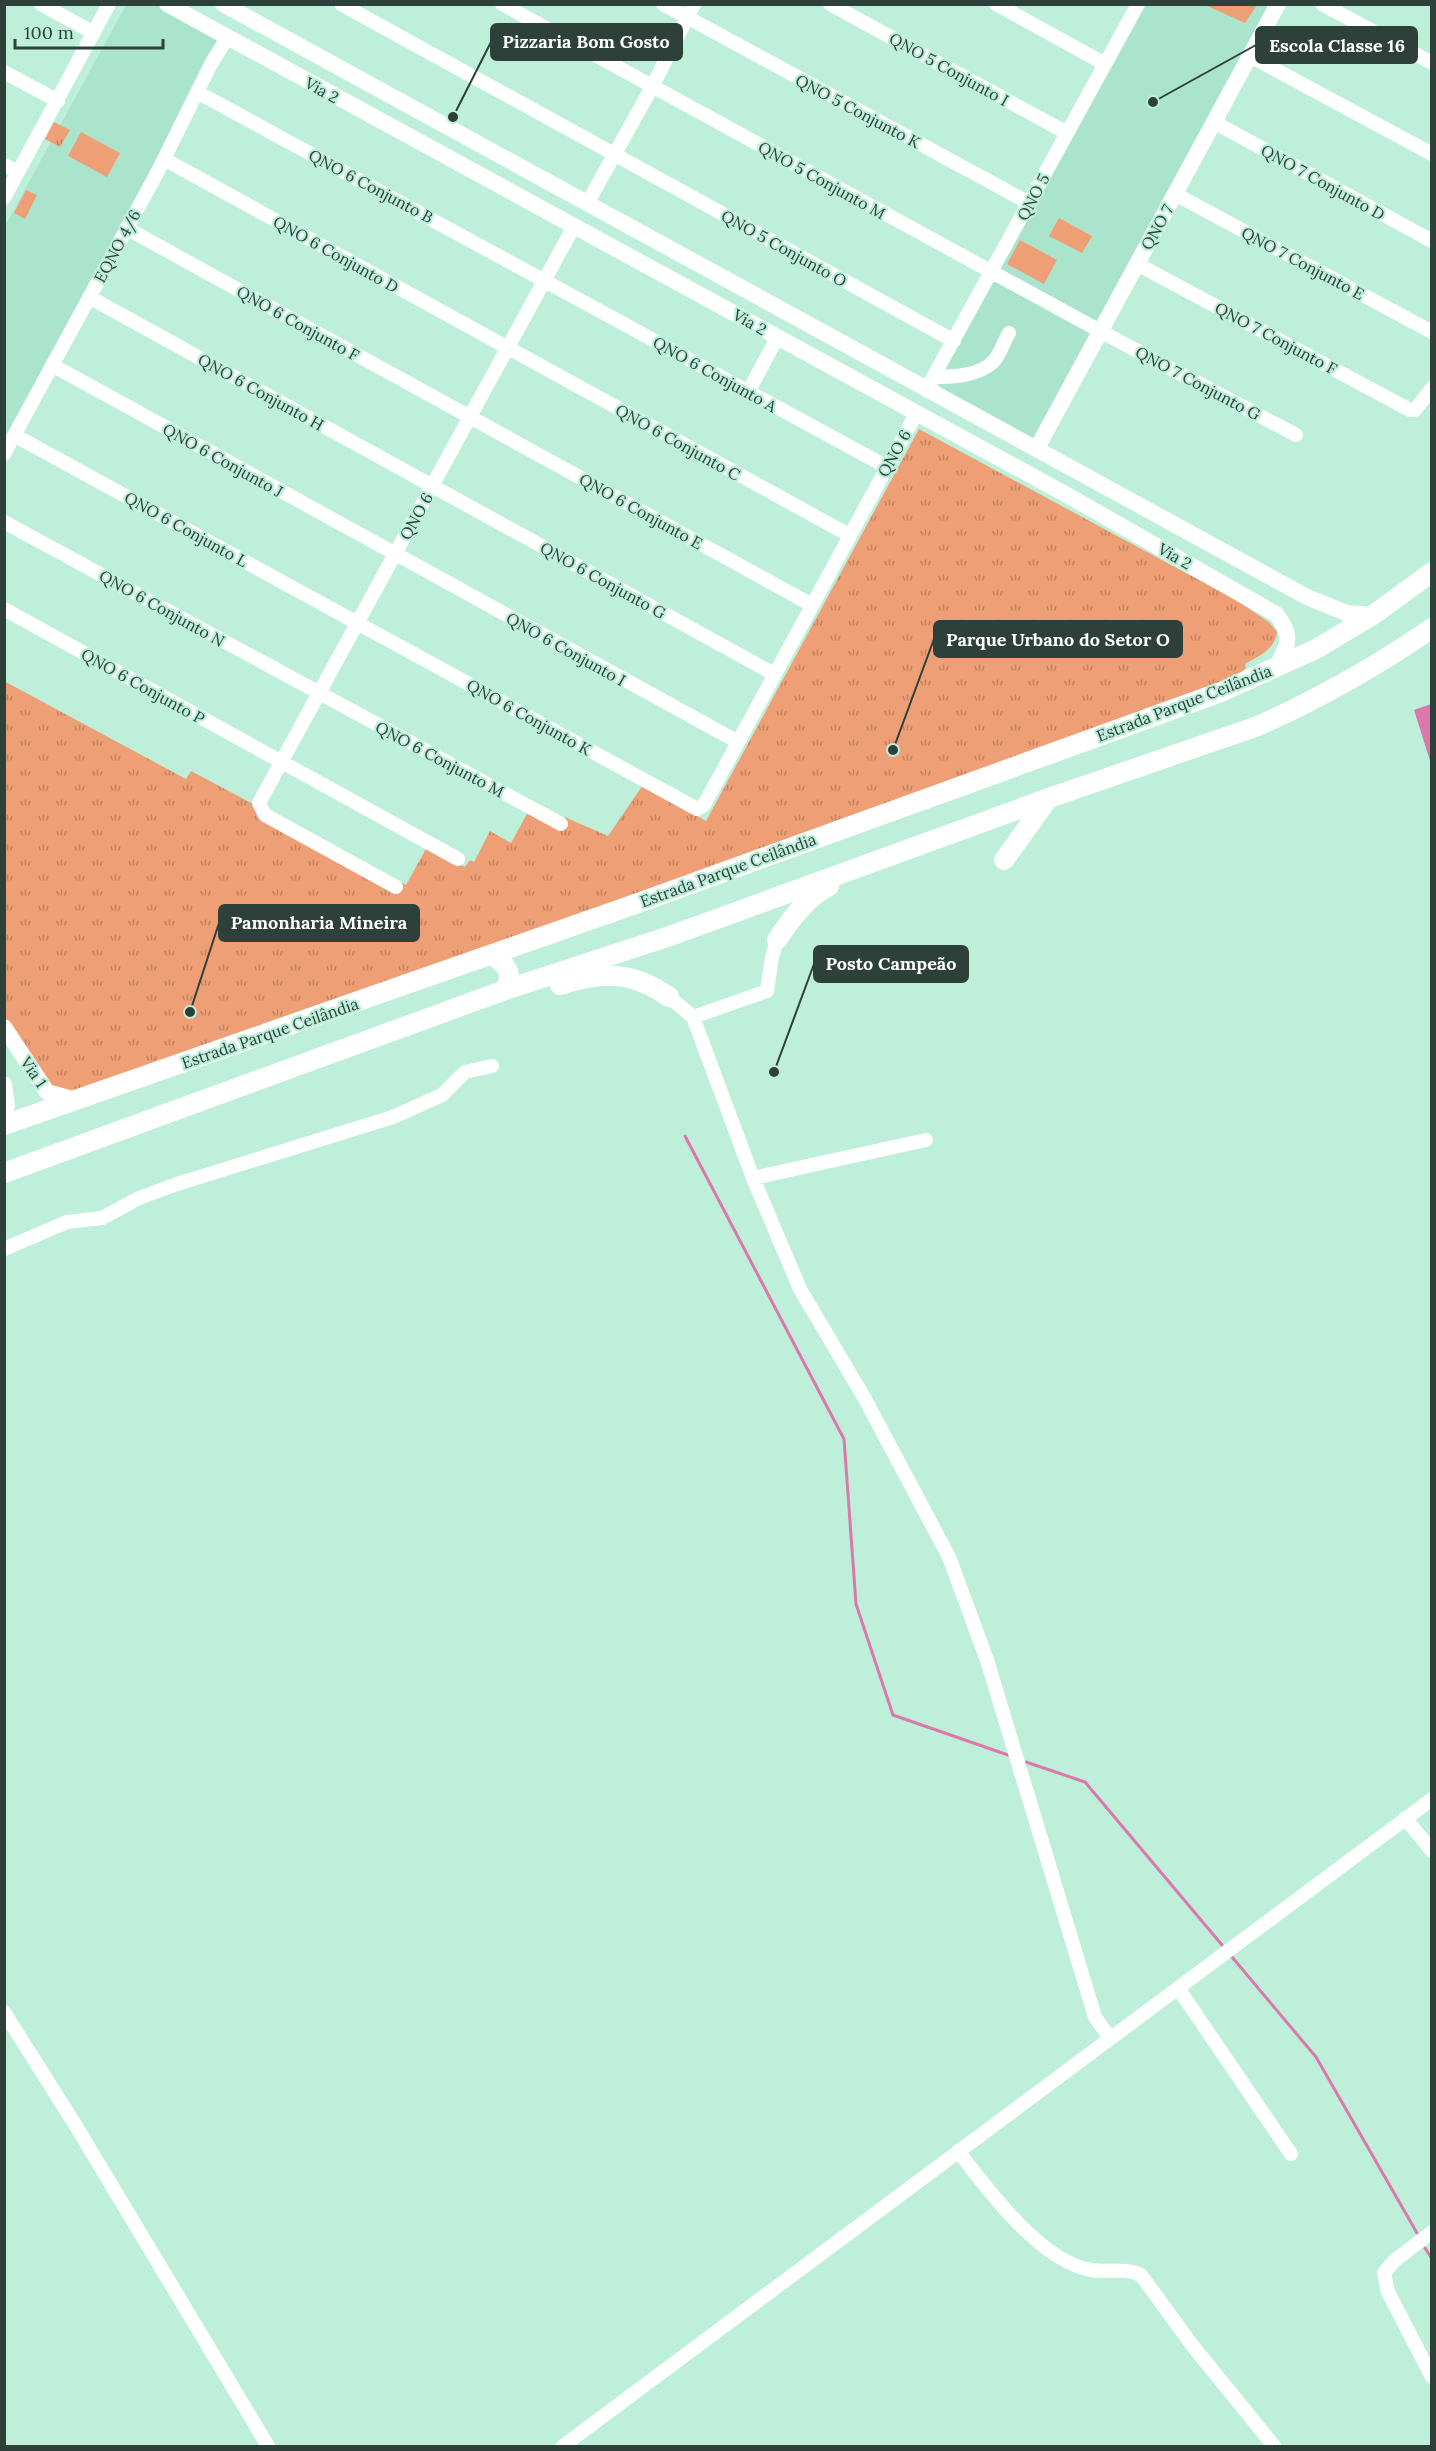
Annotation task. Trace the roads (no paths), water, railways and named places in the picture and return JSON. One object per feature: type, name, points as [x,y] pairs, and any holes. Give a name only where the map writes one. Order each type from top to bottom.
[{"type":"highway","name":"Estrada Parque Ceilândia","points":[[4,1125],[492,955],[1221,692],[1316,650],[1372,615],[1431,572]]},
{"type":"highway","points":[[4,1173],[505,990],[670,936],[1049,798],[1258,726],[1291,711],[1379,663],[1431,628]]},
{"type":"highway","points":[[1005,860],[1049,798]]},
{"type":"highway","points":[[777,940],[789,921],[819,891],[879,861]]},
{"type":"highway","points":[[492,955],[509,969],[511,976],[505,990]]},
{"type":"highway","points":[[439,1014],[462,1014],[496,1006],[578,979],[604,975],[628,976],[649,982],[669,997]]},
{"type":"main road","name":"Via 2","points":[[167,4],[573,228],[1067,495],[1276,614],[1288,634],[1287,647],[1276,668]]},
{"type":"main road","name":"Via 2","points":[[223,4],[242,9],[391,96],[755,294],[930,384],[1078,473],[1307,597],[1346,613],[1372,615]]},
{"type":"main road","name":"QNO 7","points":[[1037,448],[1278,4]]},
{"type":"main road","points":[[376,120],[392,113],[396,104],[391,96]]},
{"type":"main road","points":[[403,134],[406,120],[420,111]]},
{"type":"main road","points":[[741,317],[753,307],[755,294]]},
{"type":"main road","points":[[770,333],[762,319],[777,305]]},
{"type":"main road","points":[[1067,495],[1074,494],[1079,489],[1081,483],[1078,473]]},
{"type":"main road","name":"Via 1","points":[[4,1027],[47,1092],[76,1101]]},
{"type":"main road","name":"Via 1","points":[[4,1084],[8,1092],[8,1106],[4,1112]]},
{"type":"street","points":[[41,4],[94,33]]},
{"type":"street","points":[[4,198],[109,4]]},
{"type":"street","name":"QNO 5 Conjunto O","points":[[341,4],[954,341]]},
{"type":"street","name":"QNO 5 Conjunto M","points":[[502,4],[1100,331]]},
{"type":"street","name":"QNO 5 Conjunto K","points":[[663,4],[1029,203]]},
{"type":"street","points":[[588,202],[652,87],[694,4]]},
{"type":"street","name":"QNO 5 Conjunto I","points":[[830,4],[1067,133]]},
{"type":"street","points":[[996,4],[1105,64]]},
{"type":"street","name":"QNO 5","points":[[930,384],[1138,4]]},
{"type":"street","points":[[1322,4],[1431,63]]},
{"type":"street","name":"EQNO 4/6","points":[[4,453],[227,38]]},
{"type":"street","points":[[1250,56],[1431,154]]},
{"type":"street","points":[[4,72],[58,101]]},
{"type":"street","name":"QNO 6 Conjunto B","points":[[197,92],[545,280]]},
{"type":"street","name":"QNO 7 Conjunto D","points":[[1214,122],[1431,241]]},
{"type":"street","name":"QNO 6 Conjunto D","points":[[164,159],[508,348]]},
{"type":"street","points":[[4,165],[18,172]]},
{"type":"street","name":"QNO 7 Conjunto E","points":[[1175,194],[1431,332]]},
{"type":"street","name":"QNO 6 Conjunto F","points":[[126,228],[470,418]]},
{"type":"street","name":"QNO 6","points":[[396,887],[265,815],[259,803],[573,228]]},
{"type":"street","name":"QNO 7 Conjunto F","points":[[1137,264],[1410,411],[1415,410],[1431,388]]},
{"type":"street","name":"QNO 6 Conjunto A","points":[[545,280],[887,467]]},
{"type":"street","name":"QNO 6 Conjunto H","points":[[89,297],[432,486]]},
{"type":"street","name":"QNO 7 Conjunto G","points":[[1100,331],[1296,435]]},
{"type":"street","points":[[748,392],[770,333]]},
{"type":"street","points":[[930,384],[979,370],[993,361],[1009,333]]},
{"type":"street","name":"QNO 6 Conjunto C","points":[[508,348],[849,535]]},
{"type":"street","name":"QNO 6 Conjunto J","points":[[51,365],[394,555]]},
{"type":"street","name":"QNO 6","points":[[700,808],[916,414]]},
{"type":"street","name":"QNO 6 Conjunto E","points":[[470,418],[812,605]]},
{"type":"street","name":"QNO 6 Conjunto L","points":[[14,435],[358,624]]},
{"type":"street","name":"QNO 6 Conjunto G","points":[[432,486],[774,674]]},
{"type":"street","name":"QNO 6 Conjunto N","points":[[4,522],[319,695]]},
{"type":"street","name":"QNO 6 Conjunto I","points":[[394,555],[738,742]]},
{"type":"street","name":"QNO 6 Conjunto P","points":[[4,609],[458,859]]},
{"type":"street","name":"QNO 6 Conjunto K","points":[[358,624],[693,808],[700,808]]},
{"type":"street","name":"QNO 6 Conjunto M","points":[[319,695],[561,824]]},
{"type":"street","points":[[693,1017],[767,991],[777,940]]},
{"type":"street","points":[[669,997],[693,1017],[753,1178],[800,1289],[871,1408],[949,1557],[987,1660],[1095,2017],[1110,2038]]},
{"type":"street","points":[[4,1249],[67,1222],[102,1218],[139,1198],[177,1184],[402,1114],[442,1095],[465,1072],[492,1066]]},
{"type":"street","points":[[753,1178],[926,1140]]},
{"type":"street","points":[[563,2446],[1431,1799]]},
{"type":"street","points":[[1405,1818],[1431,1851]]},
{"type":"street","points":[[1178,1988],[1291,2154]]},
{"type":"street","points":[[4,2012],[76,2126],[268,2446]]},
{"type":"street","points":[[958,2151],[992,2196],[1026,2232],[1065,2260],[1090,2270],[1134,2271],[1141,2275],[1192,2345],[1274,2446]]},
{"type":"street","points":[[1431,2232],[1394,2261],[1384,2273],[1388,2292],[1431,2377]]},
{"type":"waterway","points":[[685,1136],[844,1439],[856,1604],[893,1715],[1008,1755]]},
{"type":"waterway","points":[[1026,1762],[1085,1782],[1222,1945]]},
{"type":"waterway","points":[[1232,1957],[1316,2057],[1417,2233]]},
{"type":"waterway","points":[[1425,2248],[1432,2259]]},
{"type":"place","name":"Escola Classe 16","points":[[1153,102]]},
{"type":"place","name":"Pizzaria Bom Gosto","points":[[453,117]]},
{"type":"place","name":"Parque Urbano do Setor O","points":[[893,750]]},
{"type":"place","name":"Pamonharia Mineira","points":[[190,1012]]},
{"type":"place","name":"Posto Campeão","points":[[774,1072]]}]
